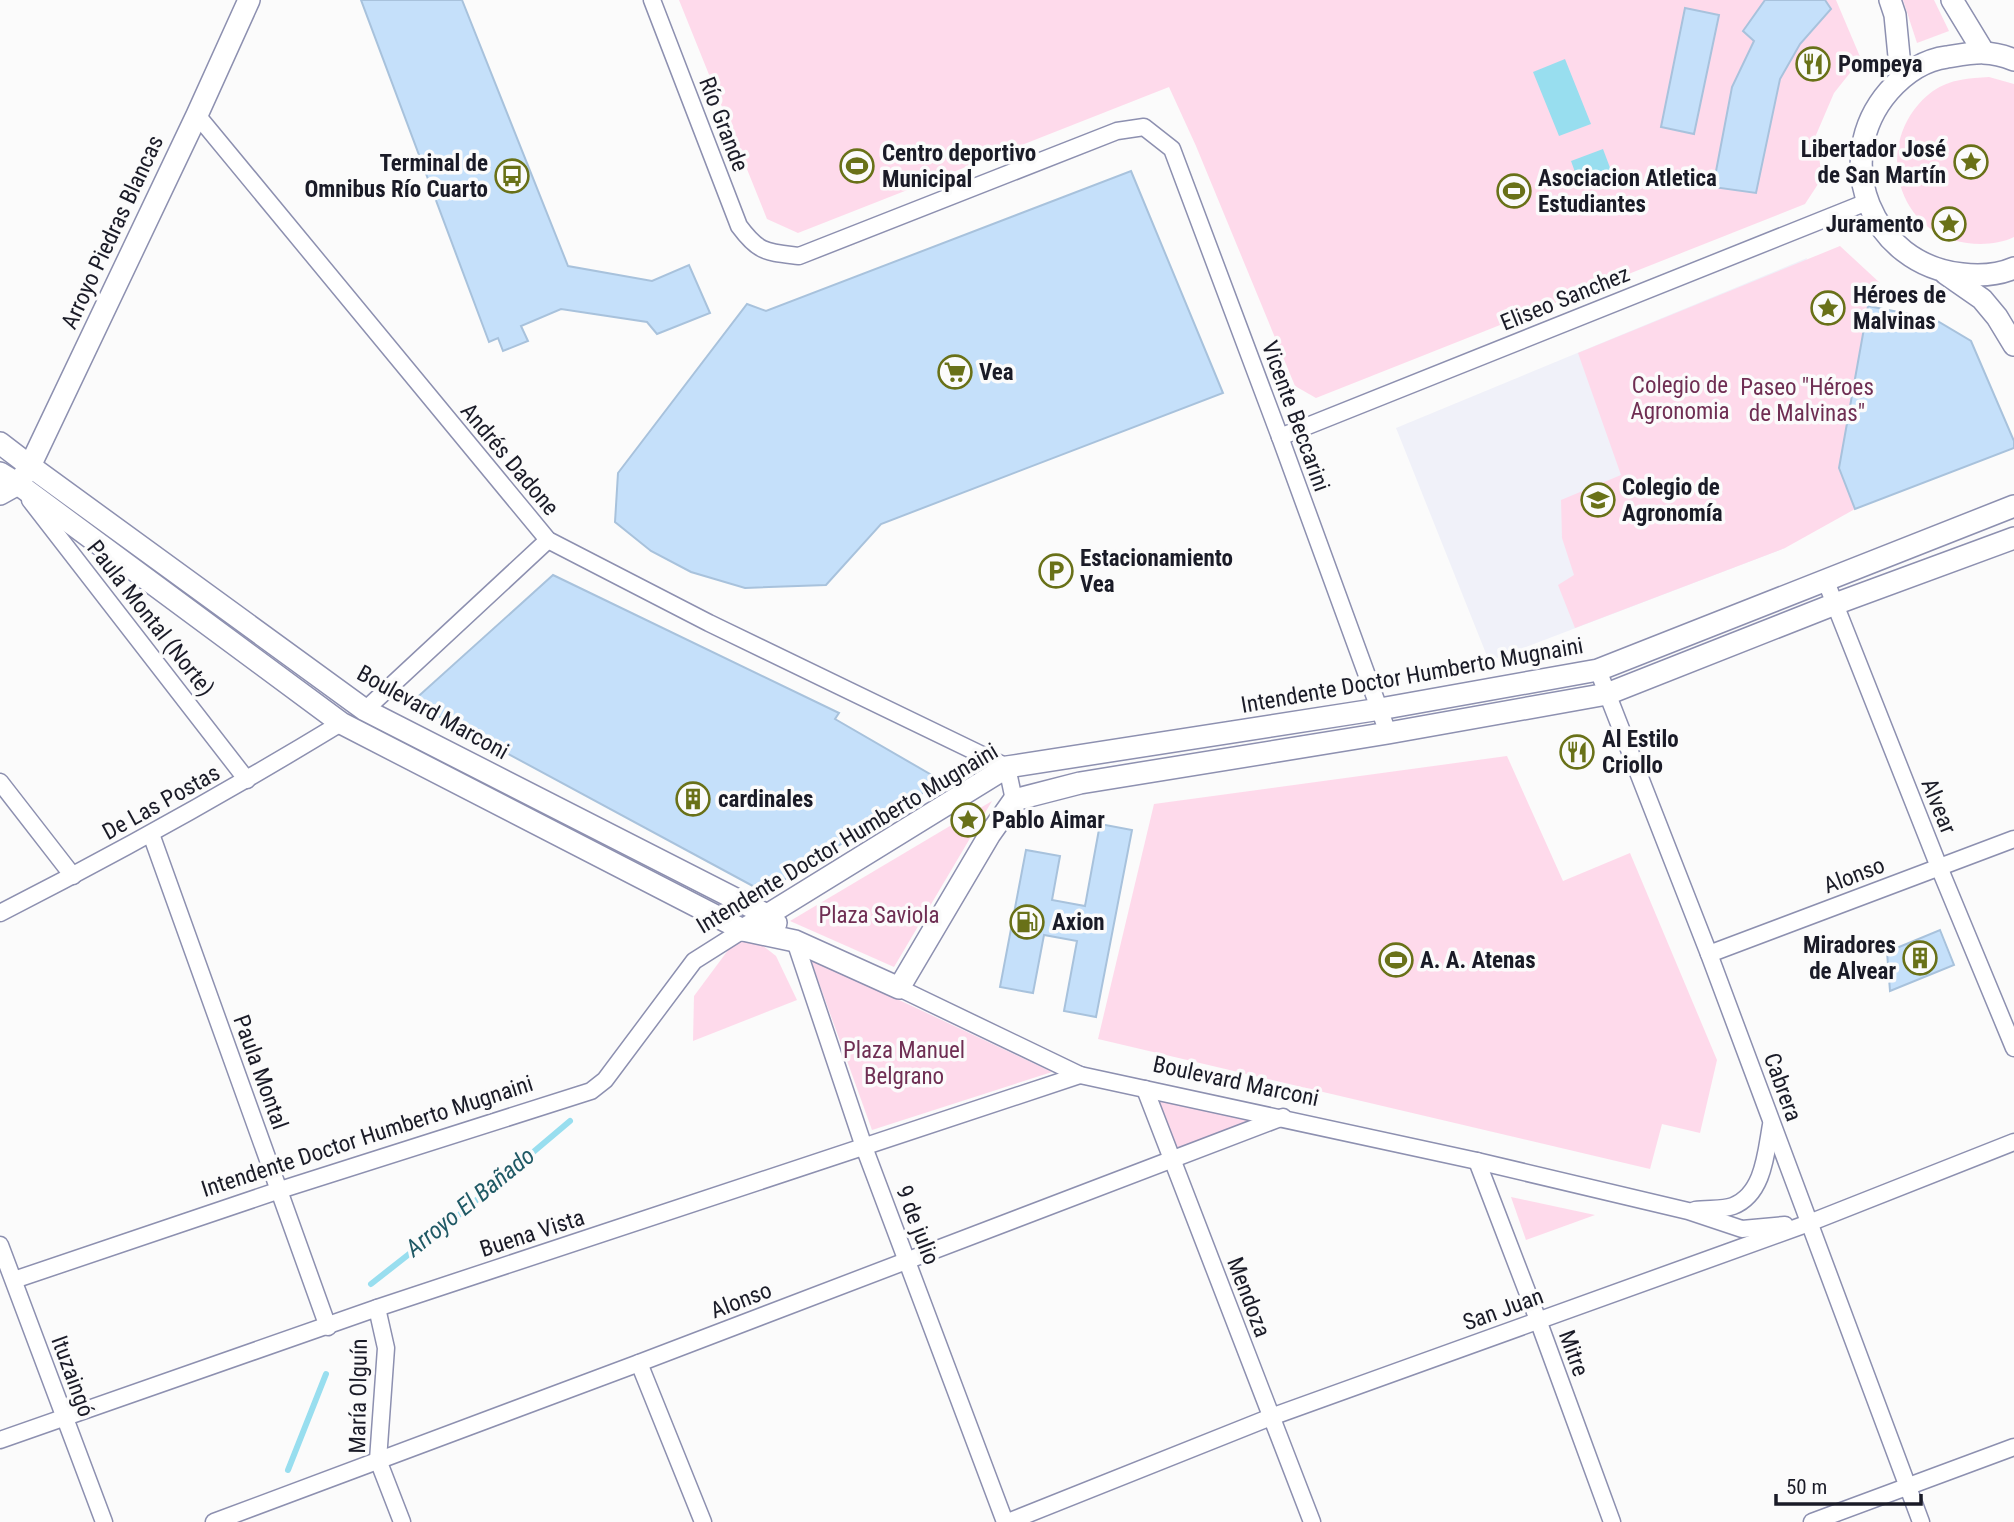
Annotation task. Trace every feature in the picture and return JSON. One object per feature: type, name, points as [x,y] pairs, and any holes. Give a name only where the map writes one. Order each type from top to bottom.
[{"type":"main road","name":"Arroyo Piedras Blancas","points":[[12,479],[197,115],[249,0]]},
{"type":"main road","points":[[1890,0],[1895,15],[1901,78]]},
{"type":"main road","points":[[1952,0],[1983,51]]},
{"type":"main road","points":[[2014,60],[1983,51],[1932,59],[1901,78],[1878,103],[1864,134],[1861,168],[1867,202],[1884,233],[1911,258],[1944,273],[1982,299],[2014,345]]},
{"type":"main road","points":[[1944,273],[1978,276],[2014,268]]},
{"type":"main road","name":"Boulevard Marconi","points":[[0,443],[12,479],[341,723],[743,930],[795,941],[899,988]]},
{"type":"main road","name":"Boulevard Marconi","points":[[12,479],[365,710],[767,915],[795,941]]},
{"type":"main road","name":"Intendente Doctor Humberto Mugnaini","points":[[743,930],[1007,767],[1380,709],[1598,670],[2014,506]]},
{"type":"main road","points":[[899,988],[990,834],[1014,800],[1080,783],[1607,694],[1835,604],[2014,538]]},
{"type":"street","name":"Río Grande","points":[[652,0],[738,226],[752,244],[770,252],[799,256],[1116,131],[1144,127]]},
{"type":"street","name":"Andrés Dadone","points":[[197,115],[548,540],[709,623],[1007,767]]},
{"type":"street","name":"Vicente Beccarini","points":[[1144,127],[1171,149],[1388,733]]},
{"type":"street","name":"Eliseo Sanchez","points":[[1280,437],[1867,202]]},
{"type":"street","name":"Paula Montal (Norte)","points":[[12,479],[247,780]]},
{"type":"street","points":[[365,710],[548,540]]},
{"type":"street","name":"Alvear","points":[[1825,579],[2014,1048]]},
{"type":"street","name":"Cabrera","points":[[1598,670],[1709,954],[1921,1522]]},
{"type":"street","name":"De Las Postas","points":[[0,913],[151,834],[341,723]]},
{"type":"street","points":[[1007,767],[1014,800]]},
{"type":"street","points":[[0,782],[73,876]]},
{"type":"street","name":"Paula Montal","points":[[151,834],[328,1327]]},
{"type":"street","name":"Alonso","points":[[1709,954],[2014,839]]},
{"type":"street","name":"Intendente Doctor Humberto Mugnaini","points":[[14,1280],[280,1190],[591,1091],[605,1080],[694,961],[743,930]]},
{"type":"street","name":"9 de julio","points":[[795,941],[864,1147],[1007,1522]]},
{"type":"street","name":"Boulevard Marconi","points":[[899,988],[1080,1074],[1283,1117],[1688,1210],[1742,1229],[1809,1223]]},
{"type":"street","name":"Buena Vista","points":[[0,1440],[377,1308],[1080,1074]]},
{"type":"street","name":"Mendoza","points":[[1145,1089],[1312,1522]]},
{"type":"street","name":"Alonso","points":[[214,1522],[1283,1117]]},
{"type":"street","name":"Boulevard Marconi","points":[[1688,1210],[1734,1206],[1750,1194],[1762,1172],[1772,1123]]},
{"type":"street","name":"San Juan","points":[[1007,1522],[1271,1417],[1809,1223],[2014,1142]]},
{"type":"street","name":"Mitre","points":[[1477,1161],[1612,1522]]},
{"type":"street","name":"Ituzaingó","points":[[0,1245],[104,1522]]},
{"type":"street","name":"María Olguín","points":[[377,1308],[386,1348],[378,1460],[402,1522]]},
{"type":"street","points":[[639,1363],[703,1522]]},
{"type":"street","points":[[1812,1522],[2014,1447]]},
{"type":"shaded area","name":"Colegio de Agronomía","points":[[1807,258],[1760,452],[1785,548],[1489,661],[1396,428]]},
{"type":"green space","name":"Asociacion Atletica Estudiantes","points":[[679,0],[1836,0],[1861,59],[1834,93],[1816,135],[1822,178],[1805,204],[1316,398],[1295,386],[1169,87],[798,233],[767,219]]},
{"type":"green space","points":[[1903,0],[1934,0],[1949,31],[1917,43]]},
{"type":"green space","points":[[1989,77],[2014,84],[2014,237],[1991,243],[1967,243],[1941,235],[1921,221],[1907,202],[1899,179],[1897,156],[1902,132],[1914,110],[1933,91],[1953,82]]},
{"type":"green space","name":"Colegio de Agronomia","points":[[1840,246],[1880,283],[1868,306],[1839,468],[1855,509],[1785,548],[1575,628],[1558,585],[1574,575],[1562,538],[1561,500],[1621,475],[1578,353]]},
{"type":"green space","name":"A. A. Atenas","points":[[1507,756],[1563,881],[1630,853],[1717,1060],[1700,1133],[1662,1124],[1650,1169],[1098,1039],[1154,804]]},
{"type":"green space","name":"Plaza Saviola","points":[[992,801],[894,967],[790,921]]},
{"type":"green space","points":[[743,930],[776,956],[797,1000],[693,1041],[694,996]]},
{"type":"green space","name":"Plaza Manuel Belgrano","points":[[810,958],[1052,1072],[872,1130]]},
{"type":"green space","points":[[1156,1098],[1262,1121],[1177,1151]]},
{"type":"green space","points":[[1511,1197],[1595,1215],[1526,1240]]},
{"type":"water","points":[[1565,59],[1591,124],[1559,136],[1533,72]]},
{"type":"water","points":[[1603,149],[1612,173],[1580,186],[1571,161]]},
{"type":"building","points":[[361,0],[462,0],[568,266],[652,281],[689,265],[710,313],[657,334],[647,322],[561,309],[521,326],[528,341],[503,351],[498,338],[489,342]]},
{"type":"building","points":[[1765,0],[1825,0],[1831,9],[1800,44],[1780,79],[1756,193],[1713,187],[1732,87],[1754,41],[1743,31]]},
{"type":"building","points":[[1685,8],[1719,15],[1694,134],[1661,127]]},
{"type":"building","name":"Vea","points":[[1131,171],[1223,393],[881,524],[826,585],[745,588],[691,572],[651,551],[615,522],[618,473],[747,304],[766,311]]},
{"type":"building","points":[[1868,306],[1934,319],[1971,341],[2014,441],[2014,448],[1855,509],[1839,468]]},
{"type":"building","name":"cardinales","points":[[553,575],[839,713],[835,719],[942,781],[764,892],[412,702]]},
{"type":"building","points":[[1100,824],[1132,830],[1096,1017],[1064,1011],[1077,941],[1044,935],[1033,993],[1000,987],[1026,850],[1060,856],[1052,900],[1085,906]]},
{"type":"building","name":"Miradores de Alvear","points":[[1940,930],[1954,965],[1890,991],[1887,952]]},
{"type":"waterway","name":"Arroyo El Bañado","points":[[371,1284],[460,1214],[570,1121]]},
{"type":"waterway","name":"Arroyo El Bañado","points":[[288,1470],[326,1374]]},
{"type":"place","name":"Pompeya","points":[[1813,64]]},
{"type":"place","name":"Libertador José de San Martín","points":[[1971,162]]},
{"type":"place","name":"Centro deportivo Municipal","points":[[857,166]]},
{"type":"place","name":"Terminal de Omnibus Río Cuarto","points":[[512,176]]},
{"type":"place","name":"Asociacion Atletica Estudiantes","points":[[1514,191]]},
{"type":"place","name":"Juramento","points":[[1949,224]]},
{"type":"place","name":"Héroes de Malvinas","points":[[1828,308]]},
{"type":"place","name":"Vea","points":[[955,372]]},
{"type":"place","name":"Colegio de Agronomía","points":[[1598,500]]},
{"type":"place","name":"Estacionamiento Vea","points":[[1056,571]]},
{"type":"place","name":"Al Estilo Criollo","points":[[1577,752]]},
{"type":"place","name":"cardinales","points":[[693,799]]},
{"type":"place","name":"Pablo Aimar","points":[[968,820]]},
{"type":"place","name":"Axion","points":[[1027,922]]},
{"type":"place","name":"Miradores de Alvear","points":[[1920,958]]},
{"type":"place","name":"A. A. Atenas","points":[[1396,960]]},
{"type":"park label","name":"Paseo \"Héroes de Malvinas\"","points":[[1807,400]]}]
